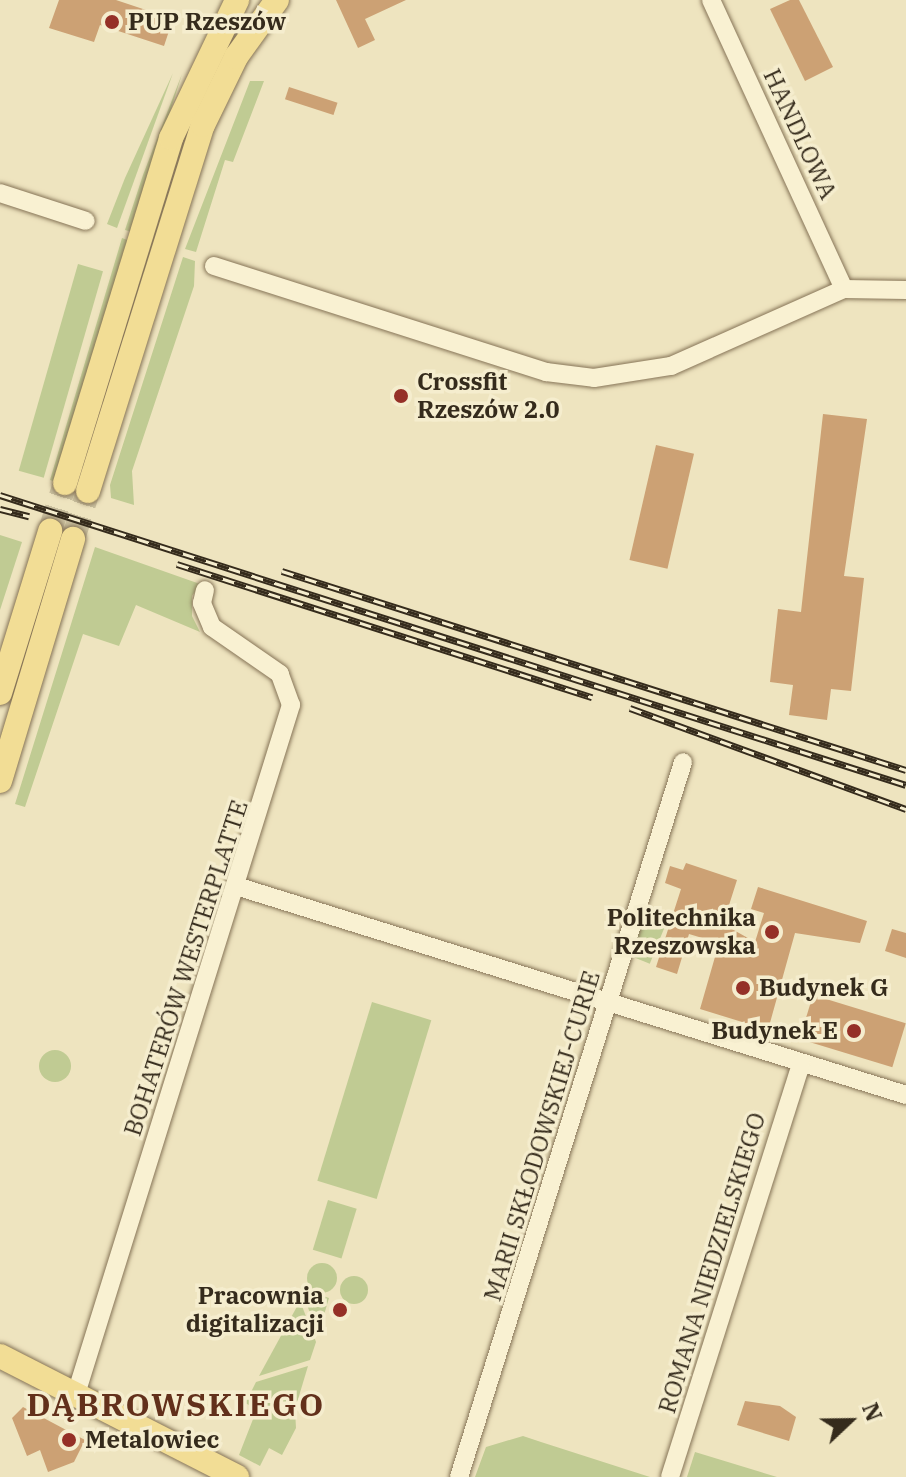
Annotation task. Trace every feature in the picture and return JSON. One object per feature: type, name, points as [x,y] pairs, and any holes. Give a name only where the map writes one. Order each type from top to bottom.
[{"type":"main road","points":[[65,483],[171,138],[237,0]]},
{"type":"main road","points":[[88,491],[203,125],[236,57],[277,0]]},
{"type":"main road","points":[[0,693],[50,531]]},
{"type":"main road","points":[[0,781],[73,539]]},
{"type":"main road","points":[[0,1356],[237,1477]]},
{"type":"street","name":"HANDLOWA","points":[[711,0],[844,289]]},
{"type":"street","points":[[0,193],[86,221]]},
{"type":"street","points":[[214,266],[546,372],[594,378],[671,366],[844,289],[906,290]]},
{"type":"street","name":"BOHATERÓW WESTERPLATTE","points":[[76,1394],[288,722],[291,695],[280,674],[212,627],[202,603],[205,590]]},
{"type":"street","name":"MARII SKŁODOWSKIEJ-CURIE","points":[[459,1477],[683,762]]},
{"type":"street","points":[[236,886],[906,1095]]},
{"type":"street","name":"ROMANA NIEDZIELSKIEGO","points":[[670,1477],[801,1063]]},
{"type":"green space","points":[[173,73],[117,228],[107,224]]},
{"type":"green space","points":[[182,74],[132,232],[125,230],[143,175]]},
{"type":"green space","points":[[250,81],[264,81],[233,162],[225,160],[196,252],[185,249]]},
{"type":"green space","points":[[122,238],[130,241],[56,482],[50,480]]},
{"type":"green space","points":[[183,257],[195,261],[194,286],[132,471],[134,505],[111,498],[110,485]]},
{"type":"green space","points":[[78,264],[103,271],[44,478],[19,471]]},
{"type":"green space","points":[[0,535],[22,542],[0,610]]},
{"type":"green space","points":[[95,547],[200,584],[192,596],[192,616],[200,632],[136,605],[119,646],[83,634],[25,807],[15,804]]},
{"type":"green space","points":[[647,912],[667,920],[650,964],[629,956]]},
{"type":"green space","points":[[372,1002],[431,1020],[377,1199],[317,1181]]},
{"type":"green space","points":[[55,1050],[66,1055],[71,1066],[66,1077],[55,1082],[44,1077],[39,1066],[44,1055]]},
{"type":"green space","points":[[328,1200],[357,1209],[341,1258],[313,1250]]},
{"type":"green space","points":[[322,1263],[328,1264],[336,1272],[336,1284],[328,1292],[322,1293],[316,1292],[308,1284],[307,1278],[308,1272],[316,1264]]},
{"type":"green space","points":[[354,1276],[364,1280],[368,1290],[364,1300],[354,1304],[344,1300],[340,1290],[344,1280]]},
{"type":"green space","points":[[306,1290],[329,1298],[318,1335],[303,1294]]},
{"type":"green space","points":[[300,1301],[316,1342],[310,1360],[259,1376]]},
{"type":"green space","points":[[308,1366],[296,1406],[251,1392],[256,1382]]},
{"type":"green space","points":[[249,1395],[295,1410],[296,1428],[282,1455],[269,1448],[260,1466],[239,1455],[257,1409],[245,1403]]},
{"type":"green space","points":[[523,1436],[650,1477],[475,1477],[486,1447]]},
{"type":"green space","points":[[695,1452],[777,1477],[687,1477]]},
{"type":"building","name":"PUP Rzeszów","points":[[59,0],[116,0],[173,19],[164,46],[100,25],[94,42],[49,28]]},
{"type":"building","points":[[336,0],[406,0],[365,19],[375,40],[358,48]]},
{"type":"building","points":[[790,0],[799,0],[833,67],[805,81],[770,9]]},
{"type":"building","points":[[289,87],[338,103],[333,115],[285,99]]},
{"type":"building","points":[[823,414],[867,419],[844,576],[864,578],[851,691],[831,689],[827,720],[789,715],[793,685],[770,682],[778,609],[801,612]]},
{"type":"building","points":[[656,445],[694,454],[667,569],[629,560]]},
{"type":"building","points":[[686,863],[737,880],[723,924],[755,942],[764,913],[751,909],[758,887],[867,921],[860,943],[795,933],[768,1030],[700,1009],[719,943],[689,934],[677,974],[656,967],[681,889],[665,883],[670,866],[683,870]]},
{"type":"building","points":[[892,929],[906,933],[906,958],[885,951]]},
{"type":"building","name":"Budynek E","points":[[813,995],[906,1023],[892,1067],[800,1039]]},
{"type":"building","points":[[745,1401],[780,1406],[796,1417],[789,1441],[737,1425]]},
{"type":"building","name":"Metalowiec","points":[[23,1407],[85,1440],[74,1462],[48,1472],[40,1450],[27,1456],[12,1418]]},
{"type":"tunnel","points":[[50,531],[65,483]]},
{"type":"tunnel","points":[[73,539],[88,491]]},
{"type":"railway","points":[[0,495],[906,785]]},
{"type":"railway","points":[[0,509],[29,516]]},
{"type":"railway","points":[[177,564],[592,697]]},
{"type":"railway","points":[[282,571],[906,770]]},
{"type":"railway","points":[[630,708],[906,809]]},
{"type":"place","name":"PUP Rzeszów","points":[[112,22]]},
{"type":"place","name":"Crossfit Rzeszów 2.0","points":[[401,396]]},
{"type":"place","name":"Politechnika Rzeszowska","points":[[772,932]]},
{"type":"place","name":"Budynek G","points":[[743,988]]},
{"type":"place","name":"Budynek E","points":[[854,1031]]},
{"type":"place","name":"Pracownia digitalizacji","points":[[340,1310]]},
{"type":"place","name":"Metalowiec","points":[[69,1440]]},
{"type":"district","name":"DĄBROWSKIEGO","points":[[176,1404]]}]
